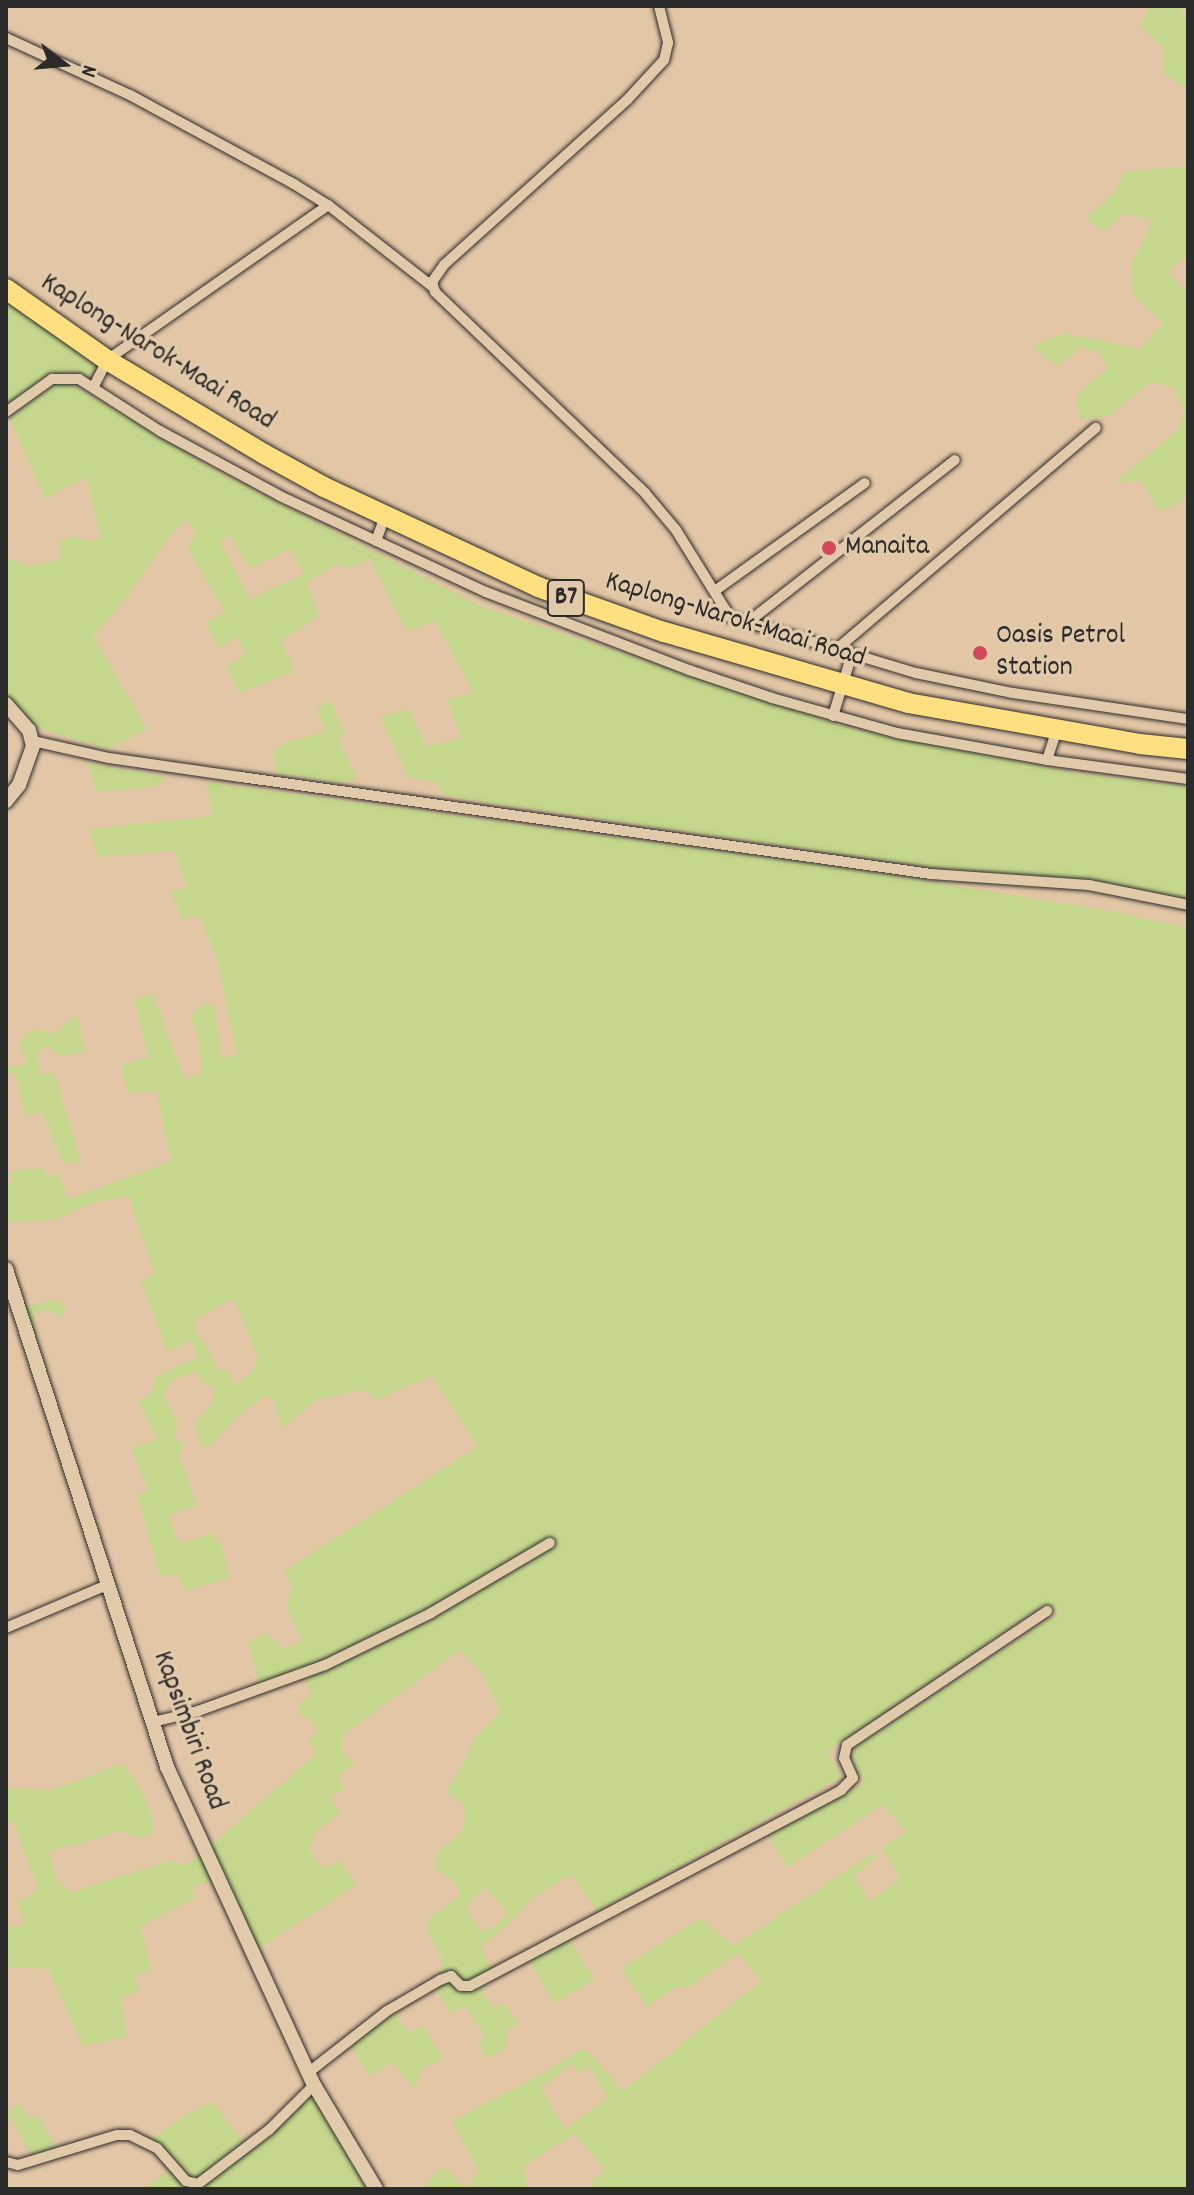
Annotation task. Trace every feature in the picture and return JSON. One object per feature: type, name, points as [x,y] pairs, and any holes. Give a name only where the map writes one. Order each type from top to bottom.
[{"type":"highway","name":"Kaplong-Narok-Maai Road","points":[[6,289],[107,360],[264,454],[385,516],[538,587],[664,632],[908,703],[1188,749]]},
{"type":"street","points":[[433,287],[439,271],[454,256],[627,100],[658,67],[668,43],[659,6]]},
{"type":"street","points":[[6,38],[130,95],[328,205],[433,287],[645,493],[716,590],[725,613],[747,623],[916,673],[1013,693],[1188,719]]},
{"type":"street","points":[[94,386],[107,360],[328,205]]},
{"type":"street","points":[[6,412],[52,379],[68,376],[94,386],[160,431],[226,469],[376,541],[486,592],[656,657],[833,716],[922,738],[1047,760],[1188,779]]},
{"type":"street","points":[[838,648],[1096,428]]},
{"type":"street","points":[[747,623],[955,460]]},
{"type":"street","points":[[716,590],[865,483]]},
{"type":"street","points":[[376,541],[385,516]]},
{"type":"street","points":[[656,657],[664,632]]},
{"type":"street","points":[[833,716],[852,654]]},
{"type":"street","points":[[6,704],[25,724],[33,741],[32,753],[19,785],[6,801]]},
{"type":"street","points":[[1047,760],[1057,729]]},
{"type":"street","points":[[33,741],[109,758],[241,777],[931,874],[1089,885],[1188,905]]},
{"type":"street","name":"Kapsimbiri Road","points":[[6,1269],[167,1767],[311,2078],[376,2189]]},
{"type":"street","points":[[153,1722],[198,1711],[325,1665],[431,1613],[550,1543]]},
{"type":"street","points":[[6,1628],[109,1584]]},
{"type":"street","points":[[6,2162],[18,2165],[117,2135],[130,2135],[157,2148],[186,2181],[198,2184],[269,2130],[311,2078],[387,2011],[451,1976],[461,1986],[470,1986],[841,1790],[853,1778],[844,1758],[847,1745],[1047,1611]]},
{"type":"green space","points":[[1150,6],[1180,6],[1188,24],[1188,89],[1163,74],[1163,47],[1140,26]]},
{"type":"green space","points":[[1188,166],[1188,259],[1180,259],[1168,274],[1188,292],[1188,488],[1183,501],[1158,511],[1142,481],[1115,482],[1177,430],[1185,411],[1173,387],[1150,382],[1109,416],[1080,419],[1076,395],[1107,368],[1100,354],[1081,347],[1057,366],[1032,346],[1064,333],[1141,349],[1163,323],[1133,295],[1131,264],[1153,220],[1125,213],[1104,231],[1085,219],[1112,195],[1125,172]]},
{"type":"green space","points":[[6,302],[98,364],[89,379],[69,371],[48,374],[6,406]]},
{"type":"green space","points":[[66,381],[216,471],[483,607],[856,730],[1081,774],[1188,786],[1188,900],[1095,880],[935,868],[445,796],[437,783],[408,777],[380,717],[409,709],[426,747],[461,738],[447,700],[473,692],[435,621],[406,631],[370,559],[345,569],[339,563],[307,582],[319,616],[281,640],[295,671],[239,693],[226,667],[245,654],[236,637],[218,648],[205,623],[225,612],[188,549],[195,532],[186,520],[174,530],[123,602],[93,636],[147,729],[107,749],[39,728],[6,695],[6,557],[30,566],[61,559],[59,542],[73,536],[88,541],[100,539],[87,477],[45,499],[10,419],[53,383]],"holes":[[[230,535],[249,568],[290,549],[304,574],[249,599],[220,541]]]},
{"type":"green space","points":[[330,701],[346,734],[338,738],[357,778],[343,783],[276,774],[273,752],[283,743],[326,731],[316,707]]},
{"type":"green space","points":[[88,763],[164,777],[159,786],[96,792]]},
{"type":"green space","points":[[206,782],[844,868],[1111,911],[1188,928],[1188,2189],[596,2189],[591,2180],[606,2171],[575,2134],[524,2165],[526,2189],[487,2189],[484,2185],[475,2189],[421,2189],[440,2168],[450,2171],[462,2186],[473,2184],[472,2178],[479,2171],[451,2121],[544,2073],[581,2049],[589,2052],[623,2091],[761,1981],[738,1953],[687,1988],[679,1986],[647,2007],[621,1968],[701,1918],[733,1946],[873,1853],[877,1856],[854,1877],[870,1902],[900,1877],[882,1848],[906,1832],[883,1805],[787,1867],[768,1835],[864,1783],[852,1758],[855,1746],[1059,1613],[1046,1603],[827,1751],[842,1777],[597,1911],[571,1874],[532,1898],[510,1923],[480,1947],[492,1970],[463,1983],[453,1973],[442,1971],[442,1957],[428,1934],[427,1920],[460,1895],[455,1882],[436,1869],[438,1852],[463,1830],[463,1804],[445,1792],[460,1770],[475,1738],[500,1712],[483,1675],[460,1650],[345,1733],[341,1740],[342,1751],[355,1764],[338,1775],[344,1790],[329,1796],[340,1814],[316,1831],[309,1850],[323,1869],[340,1860],[356,1885],[258,1949],[209,1847],[317,1753],[308,1741],[319,1730],[307,1717],[297,1713],[300,1702],[311,1695],[305,1676],[385,1643],[554,1546],[549,1538],[392,1629],[301,1670],[259,1684],[248,1642],[266,1633],[282,1649],[302,1641],[286,1606],[292,1586],[284,1571],[478,1446],[432,1376],[377,1399],[364,1390],[317,1399],[283,1428],[273,1399],[264,1396],[234,1419],[213,1443],[201,1448],[195,1422],[212,1404],[215,1387],[204,1384],[195,1372],[171,1380],[164,1394],[177,1423],[175,1439],[183,1443],[179,1456],[197,1505],[169,1516],[179,1544],[211,1533],[221,1544],[230,1578],[185,1591],[178,1573],[160,1577],[137,1495],[148,1490],[131,1448],[158,1439],[138,1401],[150,1394],[157,1376],[198,1357],[190,1340],[167,1352],[141,1281],[155,1273],[128,1196],[92,1203],[57,1219],[10,1222],[6,1225],[6,1184],[13,1182],[10,1171],[44,1168],[47,1178],[58,1173],[68,1199],[171,1161],[156,1092],[128,1092],[121,1066],[148,1057],[134,998],[153,994],[184,1078],[201,1075],[200,1043],[190,1017],[203,1003],[215,1006],[221,1058],[237,1055],[216,956],[199,916],[181,919],[171,891],[187,888],[174,850],[98,857],[89,829],[212,816]],"holes":[[[234,1298],[257,1356],[254,1370],[234,1386],[229,1372],[217,1369],[208,1348],[195,1331],[196,1319]],[[484,1887],[508,1912],[497,1925],[481,1932],[466,1908]],[[572,2064],[578,2074],[590,2066],[607,2098],[565,2130],[541,2087]]]},
{"type":"green space","points":[[77,1015],[85,1052],[59,1056],[48,1046],[37,1052],[40,1074],[54,1072],[81,1161],[63,1163],[42,1112],[25,1116],[16,1073],[6,1075],[6,1068],[27,1064],[20,1045],[25,1033],[38,1029],[53,1034]]},
{"type":"green space","points":[[57,1299],[66,1308],[61,1318],[53,1312],[40,1310],[33,1316],[38,1346],[48,1368],[44,1377],[24,1308]]},
{"type":"green space","points":[[123,1763],[140,1788],[153,1818],[152,1835],[135,1837],[122,1831],[48,1852],[58,1882],[71,1892],[173,1860],[181,1866],[202,1855],[213,1879],[192,1887],[195,1898],[140,1926],[151,1969],[134,1976],[139,1991],[120,1998],[127,2036],[83,2046],[48,1969],[6,1967],[6,1927],[25,1924],[16,1900],[26,1899],[38,1888],[13,1822],[6,1820],[6,1788],[51,1790]]},
{"type":"green space","points":[[569,1939],[595,1980],[554,2003],[529,1960]]},
{"type":"green space","points":[[447,1981],[466,1992],[480,1987],[493,2008],[503,2003],[519,2024],[508,2029],[505,2048],[487,2058],[478,2042],[485,2037],[465,2006],[451,2013],[434,1988]]},
{"type":"green space","points":[[393,2012],[409,2033],[423,2026],[443,2059],[421,2069],[414,2089],[393,2062],[369,2076],[350,2045]]},
{"type":"green space","points":[[312,2095],[368,2189],[198,2189],[264,2139]]},
{"type":"green space","points":[[213,2102],[244,2143],[197,2181],[185,2177],[153,2138],[187,2114]]},
{"type":"green space","points":[[21,2104],[29,2119],[39,2115],[55,2148],[32,2155],[6,2111]]},
{"type":"green space","points":[[170,2169],[189,2189],[143,2189]]},
{"type":"place","name":"Manaita","points":[[829,548]]},
{"type":"place","name":"Oasis Petrol Station","points":[[980,653]]}]
